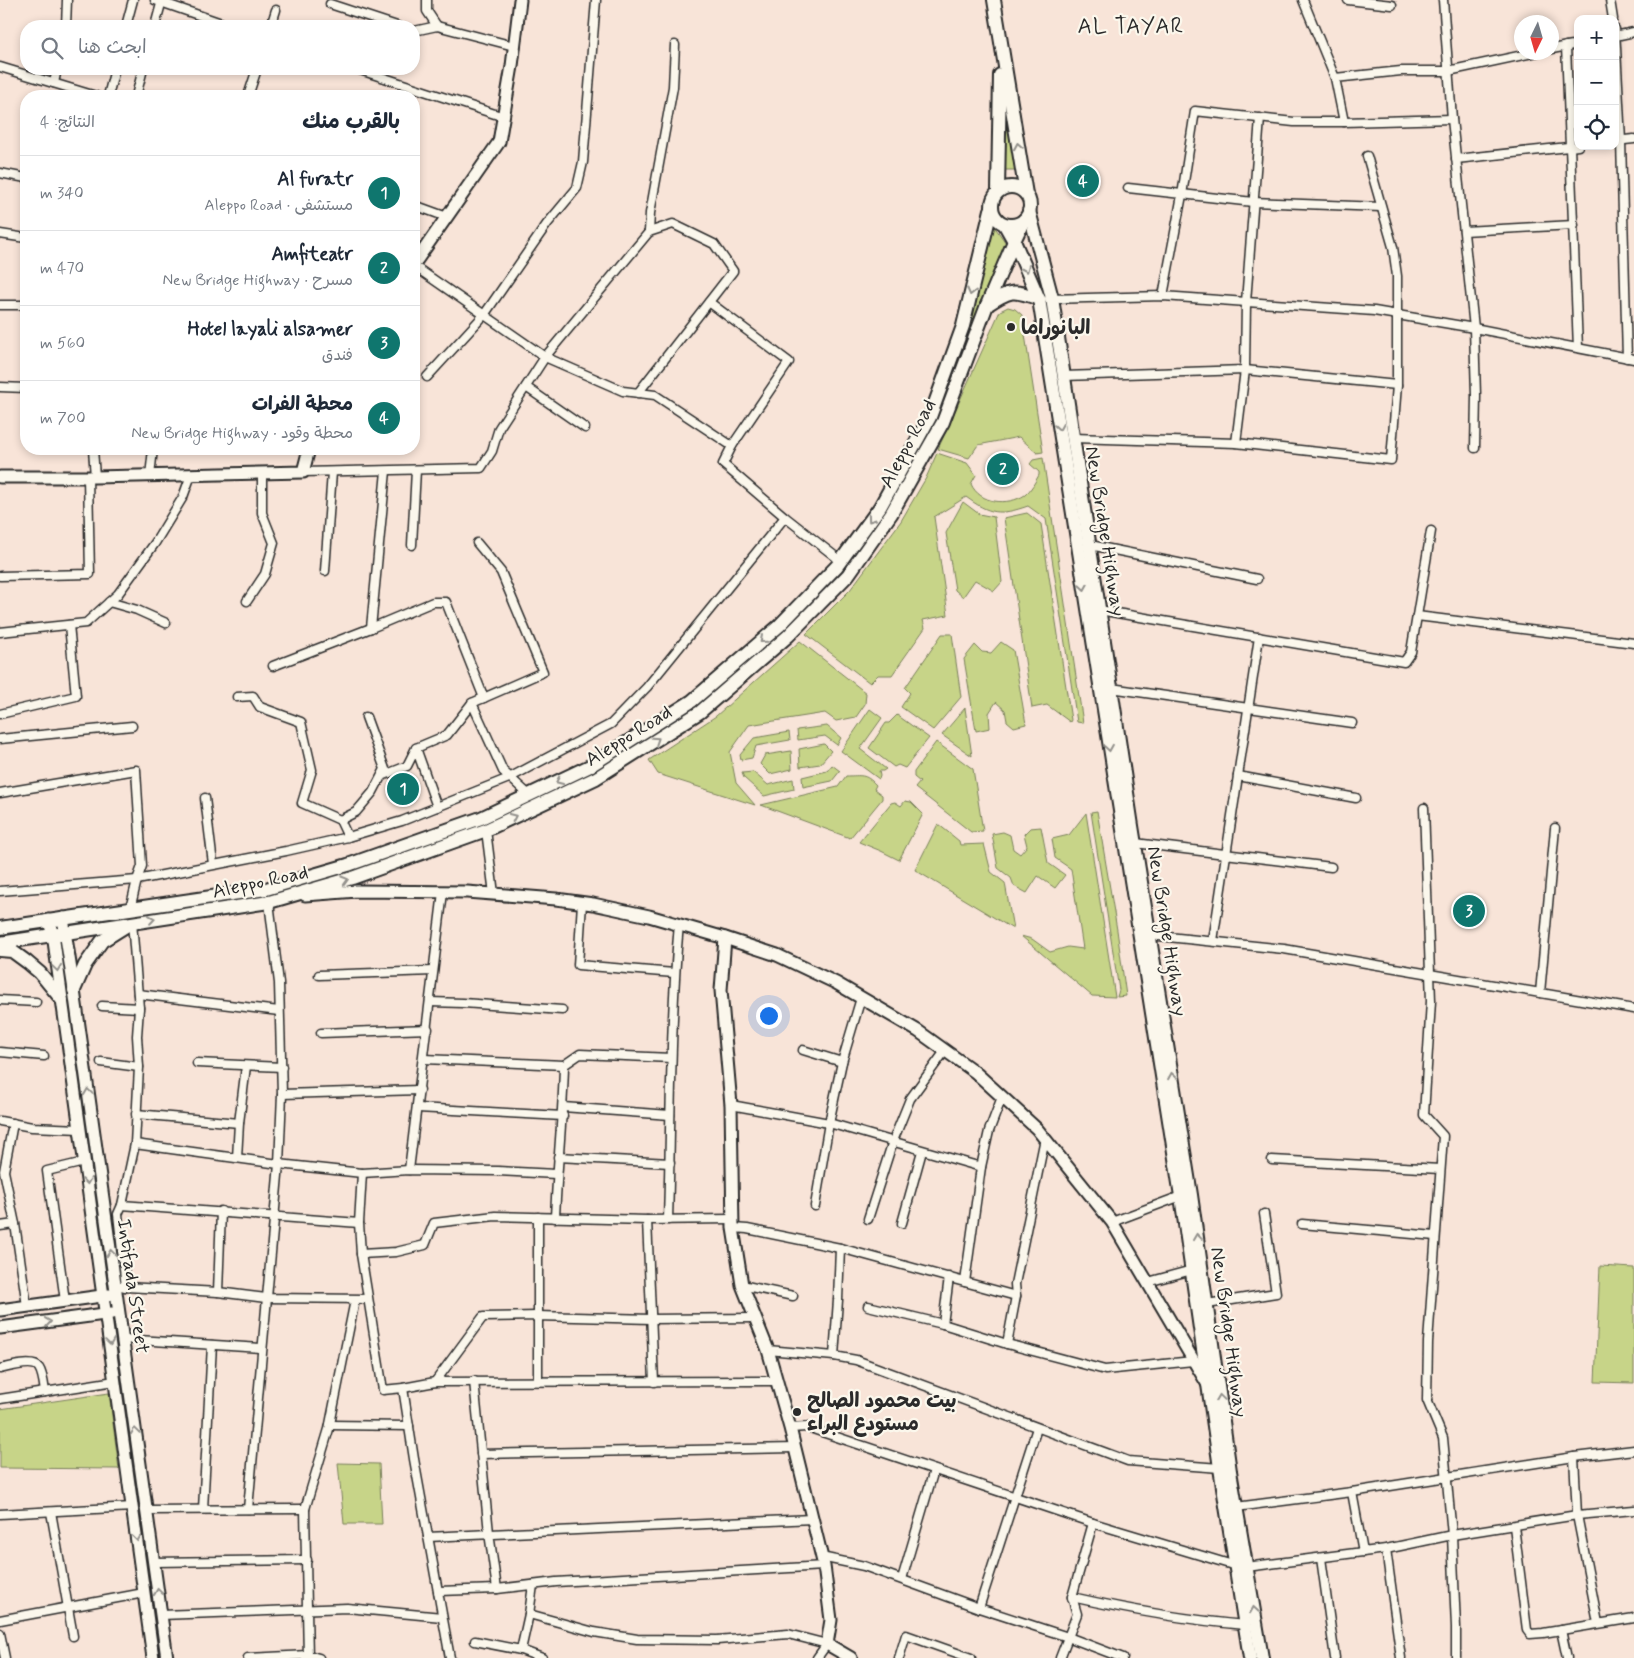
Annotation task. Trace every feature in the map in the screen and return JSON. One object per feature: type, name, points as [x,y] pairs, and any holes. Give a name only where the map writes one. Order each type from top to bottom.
[{"type":"main road","points":[[420,256],[499,142],[520,0]]},
{"type":"main road","points":[[994,0],[1026,194],[1030,206],[1027,216],[1015,225],[1005,225],[996,219],[991,210],[992,200],[998,192],[1010,187],[1022,190],[1026,194]]},
{"type":"main road","points":[[998,192],[1000,45]]},
{"type":"main road","name":"Aleppo Road","points":[[0,928],[266,889],[348,865],[481,818],[590,766],[692,701],[779,626],[841,561],[880,507],[930,417],[963,326],[991,210]]},
{"type":"main road","name":"Aleppo Road","points":[[0,943],[269,902],[352,878],[486,830],[596,778],[700,712],[788,636],[848,575],[891,514],[943,422],[987,305],[1014,241],[1027,216]]},
{"type":"main road","name":"New Bridge Highway","points":[[1027,216],[1052,298],[1135,843],[1191,1194],[1236,1507],[1245,1626],[1250,1658]]},
{"type":"main road","name":"New Bridge Highway","points":[[1005,225],[1039,299],[1181,1196],[1220,1468],[1262,1658]]},
{"type":"main road","points":[[987,305],[1004,294],[1014,292],[1039,299]]},
{"type":"main road","points":[[0,477],[92,477],[303,472],[307,455]]},
{"type":"main road","points":[[290,896],[357,891],[443,892],[494,894],[582,903],[649,916],[724,938],[777,955],[836,983],[918,1031],[975,1072],[1037,1129],[1112,1222],[1208,1385]]},
{"type":"main road","name":"Intifada Street","points":[[62,918],[59,933],[62,1000],[153,1655]]},
{"type":"main road","name":"Intifada Street","points":[[48,920],[59,933],[74,990],[119,1288],[119,1312],[166,1654]]},
{"type":"main road","points":[[74,990],[85,965],[102,941],[132,922]]},
{"type":"main road","points":[[724,938],[721,990],[731,1105],[732,1224],[742,1286],[768,1350],[790,1428],[822,1561],[831,1620],[827,1644],[852,1658]]},
{"type":"main road","points":[[0,950],[12,951],[40,972],[62,1000]]},
{"type":"main road","points":[[0,1310],[103,1295],[119,1288]]},
{"type":"main road","points":[[0,1328],[119,1312]]},
{"type":"street","points":[[66,20],[67,0]]},
{"type":"street","points":[[128,20],[133,0]]},
{"type":"street","points":[[427,0],[427,11],[437,26]]},
{"type":"street","points":[[427,378],[484,315],[547,224],[577,188],[582,162],[596,0]]},
{"type":"street","points":[[1303,0],[1334,78],[1344,122]]},
{"type":"street","points":[[1348,0],[1392,5]]},
{"type":"street","points":[[1443,0],[1452,119],[1474,328],[1476,448]]},
{"type":"street","points":[[1610,0],[1612,15]]},
{"type":"street","points":[[156,20],[159,1],[213,20]]},
{"type":"street","points":[[330,4],[379,20]]},
{"type":"street","points":[[273,20],[276,10]]},
{"type":"street","points":[[420,30],[437,26],[514,46]]},
{"type":"street","points":[[1619,33],[1634,32]]},
{"type":"street","points":[[649,232],[650,214],[673,87],[675,45]]},
{"type":"street","points":[[1559,48],[1574,45]]},
{"type":"street","points":[[1456,159],[1574,146],[1566,46]]},
{"type":"street","points":[[1334,78],[1400,71],[1448,71],[1514,57]]},
{"type":"street","points":[[1616,60],[1617,105]]},
{"type":"street","points":[[0,67],[20,73]]},
{"type":"street","points":[[27,75],[76,90]]},
{"type":"street","points":[[54,83],[56,75]]},
{"type":"street","points":[[110,90],[113,75]]},
{"type":"street","points":[[138,90],[141,75]]},
{"type":"street","points":[[250,90],[255,75]]},
{"type":"street","points":[[375,75],[504,117]]},
{"type":"street","points":[[1163,296],[1195,111],[1294,122],[1452,119]]},
{"type":"street","points":[[1236,442],[1245,370],[1246,302],[1260,118]]},
{"type":"street","points":[[1619,141],[1634,139]]},
{"type":"street","points":[[1574,150],[1574,225],[1578,348]]},
{"type":"street","points":[[1039,299],[1163,296],[1374,311],[1474,328],[1631,359],[1619,150]]},
{"type":"street","points":[[1073,438],[1236,442],[1391,460],[1397,385],[1397,276],[1393,247],[1367,156]]},
{"type":"street","points":[[0,173],[20,177]]},
{"type":"street","points":[[1128,188],[1253,202],[1381,207]]},
{"type":"street","points":[[420,206],[447,217]]},
{"type":"street","points":[[303,472],[481,468],[492,451],[499,428],[545,358],[649,232],[673,224],[714,244],[733,271],[638,393]]},
{"type":"street","points":[[1464,231],[1574,225]]},
{"type":"street","points":[[0,234],[20,237]]},
{"type":"street","points":[[420,269],[545,358],[623,391],[655,395],[732,446]]},
{"type":"street","points":[[709,302],[789,362],[732,446],[723,464],[785,518],[841,561]]},
{"type":"street","points":[[0,305],[20,305]]},
{"type":"street","points":[[1064,376],[1245,370],[1397,385]]},
{"type":"street","points":[[0,387],[20,388]]},
{"type":"street","points":[[526,387],[585,428]]},
{"type":"street","points":[[0,576],[90,574],[92,455]]},
{"type":"street","points":[[150,476],[152,455]]},
{"type":"street","points":[[412,545],[416,470]]},
{"type":"street","points":[[371,628],[386,471]]},
{"type":"street","points":[[325,571],[332,472]]},
{"type":"street","points":[[247,601],[265,574],[274,543],[262,512],[262,473]]},
{"type":"street","points":[[0,632],[86,623],[118,594],[155,543],[183,497],[191,475]]},
{"type":"street","points":[[0,891],[136,880],[348,837],[402,821],[509,778],[611,724],[647,687],[785,518]]},
{"type":"street","points":[[1099,610],[1404,662],[1411,652],[1431,531]]},
{"type":"street","points":[[382,776],[407,766],[416,748],[447,736],[472,703],[542,672],[501,572],[477,543]]},
{"type":"street","points":[[1090,546],[1257,579]]},
{"type":"street","points":[[109,602],[137,610],[166,623]]},
{"type":"street","points":[[272,666],[434,602],[446,602],[484,698]]},
{"type":"street","points":[[1417,616],[1634,643]]},
{"type":"street","points":[[0,714],[76,696],[69,625]]},
{"type":"street","points":[[1213,940],[1260,637]]},
{"type":"street","points":[[1111,688],[1352,723]]},
{"type":"street","points":[[237,697],[253,696],[260,707],[301,722],[312,770],[302,803],[340,820],[348,837]]},
{"type":"street","points":[[472,703],[503,772],[529,795]]},
{"type":"street","points":[[340,820],[356,812],[373,792],[385,769],[366,717]]},
{"type":"street","points":[[0,739],[132,726]]},
{"type":"street","points":[[416,748],[437,807]]},
{"type":"street","points":[[0,793],[136,770],[142,866],[136,880],[130,909]]},
{"type":"street","points":[[1238,776],[1356,798]]},
{"type":"street","points":[[206,798],[213,864]]},
{"type":"street","points":[[1424,808],[1431,1001],[1424,1115],[1443,1136],[1428,1342],[1427,1400],[1443,1438],[1448,1478],[1456,1658]]},
{"type":"street","points":[[1540,993],[1555,828]]},
{"type":"street","points":[[486,830],[494,894]]},
{"type":"street","points":[[1135,843],[1330,868]]},
{"type":"street","points":[[409,1170],[428,1029],[443,892]]},
{"type":"street","points":[[248,1509],[279,1164],[282,1094],[279,983],[269,902]]},
{"type":"street","points":[[582,903],[578,965],[674,973]]},
{"type":"street","points":[[132,922],[139,1008],[137,1036],[139,1067],[135,1144],[122,1205],[118,1214],[119,1288],[218,1292],[266,1298],[367,1299]]},
{"type":"street","points":[[668,1220],[671,1058],[678,924]]},
{"type":"street","points":[[1150,935],[1213,940],[1284,949],[1634,1009]]},
{"type":"street","points":[[318,975],[434,971]]},
{"type":"street","points":[[138,994],[279,1011]]},
{"type":"street","points":[[815,1206],[829,1123],[842,1062],[862,998]]},
{"type":"street","points":[[0,1000],[36,1002]]},
{"type":"street","points":[[430,1002],[562,1010]]},
{"type":"street","points":[[102,1006],[139,1008]]},
{"type":"street","points":[[321,1033],[428,1029]]},
{"type":"street","points":[[803,1050],[842,1062]]},
{"type":"street","points":[[868,1219],[893,1141],[910,1099],[946,1051]]},
{"type":"street","points":[[0,1052],[44,1056]]},
{"type":"street","points":[[424,1059],[564,1065],[580,1054],[671,1058]]},
{"type":"street","points":[[101,1062],[139,1067]]},
{"type":"street","points":[[197,1063],[282,1067]]},
{"type":"street","points":[[555,1218],[556,1174],[563,1116],[564,1065]]},
{"type":"street","points":[[237,1158],[246,1066]]},
{"type":"street","points":[[282,1094],[420,1090]]},
{"type":"street","points":[[965,1282],[981,1167],[989,1131],[1002,1096]]},
{"type":"street","points":[[731,1105],[829,1123],[981,1167]]},
{"type":"street","points":[[563,1107],[670,1115]]},
{"type":"street","points":[[418,1108],[563,1116]]},
{"type":"street","points":[[136,1114],[239,1123]]},
{"type":"street","points":[[0,1121],[32,1127],[80,1129]]},
{"type":"street","points":[[13,1123],[4,1171],[15,1224],[27,1306]]},
{"type":"street","points":[[1007,1344],[1016,1296],[1015,1284],[1044,1138]]},
{"type":"street","points":[[135,1144],[279,1164],[362,1173],[409,1170],[556,1174]]},
{"type":"street","points":[[902,1222],[922,1151]]},
{"type":"street","points":[[558,1157],[670,1163]]},
{"type":"street","points":[[1272,1160],[1440,1169]]},
{"type":"street","points":[[65,1301],[47,1172],[84,1162]]},
{"type":"street","points":[[362,1173],[359,1223],[361,1254],[383,1390],[435,1382],[474,1381],[777,1381]]},
{"type":"street","points":[[1112,1222],[1181,1196]]},
{"type":"street","points":[[122,1205],[221,1211],[359,1223]]},
{"type":"street","points":[[218,1292],[221,1211]]},
{"type":"street","points":[[1207,1304],[1276,1293],[1264,1214]]},
{"type":"street","points":[[361,1254],[396,1252],[425,1245],[434,1224],[495,1216],[668,1220],[732,1224],[747,1229],[840,1248],[1016,1296]]},
{"type":"street","points":[[538,1217],[538,1381]]},
{"type":"street","points":[[647,1220],[654,1382]]},
{"type":"street","points":[[0,1226],[15,1224]]},
{"type":"street","points":[[1302,1224],[1435,1236]]},
{"type":"street","points":[[834,1356],[840,1248]]},
{"type":"street","points":[[1148,1282],[1192,1270]]},
{"type":"street","points":[[943,1324],[949,1278]]},
{"type":"street","points":[[742,1286],[793,1296]]},
{"type":"street","points":[[308,1657],[305,1509],[330,1425],[355,1300]]},
{"type":"street","points":[[868,1306],[943,1324],[1007,1344],[1106,1370],[1193,1361]]},
{"type":"street","points":[[435,1382],[483,1317],[755,1318]]},
{"type":"street","points":[[123,1339],[262,1348]]},
{"type":"street","points":[[203,1509],[212,1345]]},
{"type":"street","points":[[768,1350],[856,1360],[1128,1461],[1220,1468]]},
{"type":"street","points":[[0,1368],[29,1364],[36,1365],[40,1369],[46,1392]]},
{"type":"street","points":[[0,1399],[115,1381]]},
{"type":"street","points":[[474,1381],[489,1533],[497,1589]]},
{"type":"street","points":[[403,1388],[450,1658]]},
{"type":"street","points":[[330,1425],[409,1426]]},
{"type":"street","points":[[790,1428],[807,1427],[1093,1523],[1241,1567],[1386,1549],[1452,1535],[1577,1515],[1634,1510]]},
{"type":"street","points":[[980,1608],[1037,1428]]},
{"type":"street","points":[[481,1454],[795,1448]]},
{"type":"street","points":[[1236,1507],[1352,1492],[1574,1457],[1634,1450]]},
{"type":"street","points":[[1574,1457],[1577,1515],[1598,1623]]},
{"type":"street","points":[[902,1579],[934,1470]]},
{"type":"street","points":[[1352,1492],[1363,1552]]},
{"type":"street","points":[[0,1514],[132,1508]]},
{"type":"street","points":[[146,1510],[305,1509]]},
{"type":"street","points":[[51,1512],[73,1636]]},
{"type":"street","points":[[428,1537],[812,1519]]},
{"type":"street","points":[[1060,1658],[1077,1614],[1072,1597],[1093,1523]]},
{"type":"street","points":[[1514,1526],[1526,1630],[1530,1634],[1634,1618]]},
{"type":"street","points":[[1386,1549],[1401,1658]]},
{"type":"street","points":[[1321,1558],[1335,1658]]},
{"type":"street","points":[[154,1562],[307,1560]]},
{"type":"street","points":[[439,1591],[497,1589],[822,1561],[864,1566],[1123,1658]]},
{"type":"street","points":[[521,1650],[533,1585]]},
{"type":"street","points":[[0,1620],[144,1593]]},
{"type":"street","points":[[1072,1597],[1211,1622],[1245,1626]]},
{"type":"street","points":[[161,1615],[348,1608],[442,1617]]},
{"type":"street","points":[[529,1614],[594,1632],[637,1639],[717,1640],[788,1634],[827,1644],[817,1658]]},
{"type":"street","points":[[1560,1630],[1567,1658]]},
{"type":"street","points":[[0,1633],[5,1658]]},
{"type":"street","points":[[899,1658],[906,1635],[971,1658]]},
{"type":"street","points":[[475,1641],[521,1650],[542,1658]]},
{"type":"street","points":[[153,1655],[166,1654]]},
{"type":"street","points":[[248,1658],[319,1658]]},
{"type":"green space","points":[[1003,78],[1017,170],[1003,170]]},
{"type":"green space","points":[[994,226],[1008,246],[945,403],[930,435],[876,529],[851,564],[786,632],[709,700],[592,776],[507,817],[291,894],[267,896],[320,882],[355,870],[482,824],[547,796],[586,776],[659,731],[695,706],[761,650],[793,620],[858,550],[886,509],[914,461],[939,411],[954,374],[973,311]]},
{"type":"green space","points":[[1008,307],[1015,309],[1022,315],[1043,452],[1037,453],[1019,437],[978,445],[969,458],[938,449],[1000,311]]},
{"type":"green space","points":[[937,453],[967,463],[976,475],[971,484],[975,491],[988,499],[1003,502],[1018,499],[1027,493],[1039,475],[1039,472],[1030,464],[1033,460],[1043,458],[1083,723],[1077,722],[1046,519],[1028,506],[1010,511],[995,512],[981,507],[966,497],[934,517],[948,615],[923,620],[925,628],[892,675],[878,675],[870,683],[806,634],[850,590],[901,521],[926,478]]},
{"type":"green space","points":[[963,502],[979,514],[994,517],[1002,582],[994,591],[975,580],[963,597],[955,590],[946,533]]},
{"type":"green space","points":[[1027,513],[1041,524],[1070,722],[1047,705],[1032,708],[1004,518]]},
{"type":"green space","points":[[942,634],[952,634],[961,697],[933,730],[901,707],[910,693],[905,688]]},
{"type":"green space","points":[[800,641],[866,693],[865,704],[856,717],[836,721],[825,713],[749,725],[730,752],[736,783],[755,805],[658,774],[649,760],[716,716]]},
{"type":"green space","points":[[1001,642],[1013,650],[1026,724],[1014,727],[1007,721],[1005,710],[996,702],[989,713],[990,728],[976,731],[964,659],[975,645],[982,652],[991,653]]},
{"type":"green space","points":[[965,708],[972,756],[942,735]]},
{"type":"green space","points":[[870,709],[882,718],[860,749],[886,769],[879,771],[879,779],[841,751]]},
{"type":"green space","points":[[897,715],[929,738],[905,768],[898,765],[894,767],[869,748],[886,723],[889,723]]},
{"type":"green space","points":[[827,726],[841,738],[837,745],[825,736],[798,740],[797,730]]},
{"type":"green space","points":[[789,732],[790,740],[756,746],[752,758],[741,760],[740,755],[754,738]]},
{"type":"green space","points":[[936,742],[973,769],[983,831],[971,832],[915,788],[920,782],[914,777],[914,772]]},
{"type":"green space","points":[[824,744],[831,751],[820,764],[800,767],[799,749]]},
{"type":"green space","points":[[791,751],[792,769],[770,774],[760,764],[765,755]]},
{"type":"green space","points":[[832,765],[840,771],[832,781],[803,787],[802,777],[827,771]]},
{"type":"green space","points":[[753,772],[768,785],[793,779],[794,789],[764,796],[744,778],[742,773]]},
{"type":"green space","points":[[846,776],[862,776],[869,779],[876,785],[874,789],[882,795],[882,799],[850,838],[761,805],[838,787]]},
{"type":"green space","points":[[905,801],[911,802],[923,814],[899,860],[859,842],[891,803],[895,802],[901,806]]},
{"type":"green space","points":[[1097,811],[1126,996],[1117,997],[1119,990],[1091,812]]},
{"type":"green space","points":[[1086,813],[1115,997],[1092,996],[1021,936],[1032,939],[1050,952],[1068,947],[1083,949],[1071,869],[1055,858],[1052,839],[1069,835]]},
{"type":"green space","points":[[938,824],[959,841],[960,845],[984,844],[991,872],[1005,883],[1013,929],[915,870]]},
{"type":"green space","points":[[1041,827],[1048,863],[1065,875],[1055,888],[1038,876],[1027,893],[1014,886],[1011,878],[998,868],[992,834],[1003,832],[1010,835],[1013,849],[1020,854],[1027,846],[1024,834],[1030,828]]},
{"type":"green space","points":[[1600,1266],[1634,1268],[1634,1383],[1595,1382]]},
{"type":"green space","points":[[109,1393],[119,1469],[0,1468],[0,1409]]},
{"type":"green space","points":[[338,1463],[379,1464],[382,1524],[344,1524]]},
{"type":"place","name":"محطة الفرات","points":[[1083,181]]},
{"type":"place","name":"البانوراما","points":[[1011,327]]},
{"type":"place","name":"Amfiteatr","points":[[1003,469]]},
{"type":"place","name":"Al furatr","points":[[403,789]]},
{"type":"place","name":"Hotel layali alsamer","points":[[1469,911]]},
{"type":"place","name":"بيت محمود الصالح مستودع البراء","points":[[797,1412]]},
{"type":"district","name":"AL TAYAR","points":[[1131,25]]}]
